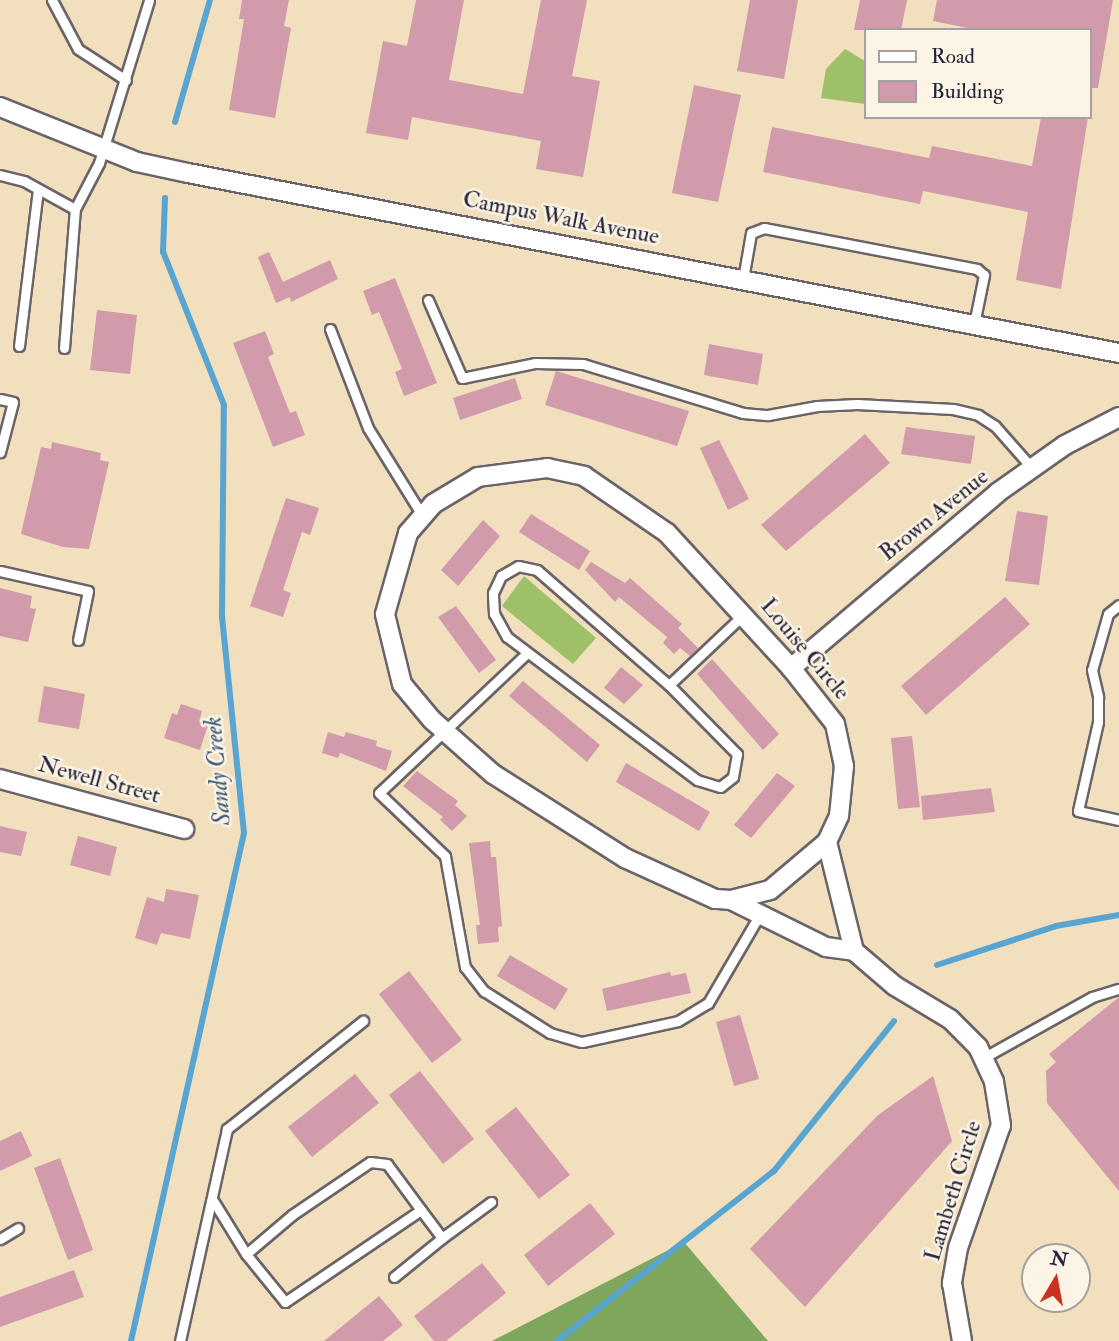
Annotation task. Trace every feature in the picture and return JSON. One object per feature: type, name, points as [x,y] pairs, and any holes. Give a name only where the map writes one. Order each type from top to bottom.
[{"type":"street","name":"Campus Walk Avenue","points":[[0,107],[103,148],[188,173],[1119,353]]},
{"type":"street","name":"Brown Avenue","points":[[792,667],[960,522],[1032,468],[1119,417]]},
{"type":"street","name":"Louise Circle","points":[[520,469],[568,470],[584,476],[667,533],[744,614],[792,667],[835,723],[841,742],[845,787],[839,816],[827,842],[770,890],[731,900],[697,894],[586,835],[493,774],[444,730],[401,684],[386,621],[402,547],[422,515],[478,477],[520,469]]},
{"type":"street","name":"Newell Street","points":[[0,779],[184,829]]},
{"type":"street","points":[[827,842],[854,951]]},
{"type":"street","name":"Lambeth Circle","points":[[731,900],[826,947],[854,951],[895,986],[950,1019],[983,1058],[994,1082],[1001,1125],[958,1248],[952,1283],[962,1341]]},
{"type":"lane","points":[[52,0],[78,49],[126,80]]},
{"type":"lane","points":[[65,348],[75,209],[103,148],[149,0]]},
{"type":"lane","points":[[0,175],[75,209]]},
{"type":"lane","points":[[19,346],[38,190]]},
{"type":"lane","points":[[743,279],[751,233],[764,228],[964,266],[984,275],[974,324]]},
{"type":"lane","points":[[428,300],[463,378],[535,363],[583,364],[743,413],[768,415],[817,406],[857,404],[953,409],[978,415],[995,426],[1032,468]]},
{"type":"lane","points":[[330,329],[368,428],[422,515]]},
{"type":"lane","points":[[0,399],[13,402],[0,452]]},
{"type":"lane","points":[[518,566],[537,570],[559,586],[669,685],[737,754],[733,777],[720,787],[697,780],[526,654],[508,637],[494,614],[493,593],[501,576],[518,566]]},
{"type":"lane","points":[[0,571],[88,592],[78,640]]},
{"type":"lane","points":[[1119,605],[1108,614],[1092,670],[1098,697],[1098,722],[1078,811],[1119,820]]},
{"type":"lane","points":[[669,685],[744,614]]},
{"type":"lane","points":[[526,654],[379,793],[445,856],[465,967],[484,991],[550,1034],[582,1042],[678,1021],[708,1003],[760,914]]},
{"type":"lane","points":[[983,1058],[1092,997],[1119,989]]},
{"type":"lane","points":[[180,1341],[214,1202],[228,1129],[363,1021]]},
{"type":"lane","points":[[246,1254],[292,1214],[370,1162],[387,1164],[442,1238]]},
{"type":"lane","points":[[214,1202],[246,1254],[285,1302],[421,1210]]},
{"type":"lane","points":[[394,1277],[491,1202]]},
{"type":"lane","points":[[0,1239],[18,1228]]},
{"type":"green space","points":[[845,49],[864,60],[864,104],[821,98],[826,69]]},
{"type":"green space","points":[[524,576],[596,638],[573,664],[502,606]]},
{"type":"green space","points":[[684,1242],[768,1341],[492,1341]]},
{"type":"building","points":[[242,0],[289,0],[284,26],[291,28],[275,118],[229,110],[244,19],[239,19]]},
{"type":"building","points":[[416,0],[464,0],[449,80],[523,94],[541,0],[587,0],[572,76],[600,81],[583,177],[536,169],[541,141],[412,117],[408,140],[366,133],[383,41],[407,46]]},
{"type":"building","points":[[750,0],[798,0],[784,79],[737,71]]},
{"type":"building","points":[[860,0],[907,0],[901,28],[854,30]]},
{"type":"building","points":[[937,0],[1113,0],[1098,88],[1091,88],[1091,28],[967,28],[933,21]]},
{"type":"building","points":[[694,85],[741,95],[718,202],[672,193]]},
{"type":"building","points":[[1041,119],[1088,119],[1061,289],[1016,280],[1028,212],[923,191],[920,204],[763,172],[772,127],[929,158],[932,146],[1032,166]]},
{"type":"building","points":[[269,252],[283,282],[330,260],[338,279],[291,302],[290,297],[276,303],[258,257]]},
{"type":"building","points":[[395,278],[437,383],[404,396],[395,372],[402,369],[379,312],[372,315],[363,291]]},
{"type":"building","points":[[97,310],[137,315],[130,374],[90,370]]},
{"type":"building","points":[[265,331],[274,354],[268,357],[290,413],[296,411],[305,435],[273,447],[233,343]]},
{"type":"building","points":[[709,344],[763,354],[758,385],[704,375]]},
{"type":"building","points":[[556,371],[689,411],[677,446],[545,405]]},
{"type":"building","points":[[515,378],[522,399],[460,420],[453,398]]},
{"type":"building","points":[[906,427],[975,436],[971,464],[901,454]]},
{"type":"building","points":[[865,434],[890,463],[786,551],[761,525]]},
{"type":"building","points":[[719,440],[749,499],[728,510],[700,448]]},
{"type":"building","points":[[52,442],[101,453],[100,460],[109,462],[89,549],[63,547],[21,534],[41,447],[51,449]]},
{"type":"building","points":[[286,498],[319,508],[310,535],[302,532],[283,590],[291,593],[283,617],[250,606]]},
{"type":"building","points":[[1017,511],[1048,516],[1039,585],[1005,581]]},
{"type":"building","points":[[531,514],[590,551],[579,570],[519,532]]},
{"type":"building","points":[[483,520],[500,536],[458,586],[441,570]]},
{"type":"building","points":[[591,562],[625,583],[630,578],[682,624],[678,628],[698,648],[690,656],[680,648],[674,654],[663,643],[667,637],[619,597],[615,602],[585,570]]},
{"type":"building","points":[[0,588],[32,596],[30,608],[36,609],[28,642],[0,636]]},
{"type":"building","points":[[1005,597],[1030,624],[926,715],[901,686]]},
{"type":"building","points":[[456,606],[496,660],[479,673],[438,617]]},
{"type":"building","points":[[712,659],[779,734],[763,750],[697,674]]},
{"type":"building","points":[[621,667],[643,685],[624,704],[604,688]]},
{"type":"building","points":[[523,681],[600,745],[587,762],[509,696]]},
{"type":"building","points":[[44,686],[85,694],[79,729],[38,722]]},
{"type":"building","points":[[181,704],[202,711],[199,722],[208,725],[200,750],[164,738],[172,713],[177,715]]},
{"type":"building","points":[[328,732],[344,737],[346,732],[377,741],[376,746],[392,751],[386,771],[340,753],[338,758],[322,753]]},
{"type":"building","points":[[912,736],[920,807],[898,809],[891,738]]},
{"type":"building","points":[[626,763],[710,812],[699,831],[616,782]]},
{"type":"building","points":[[417,771],[458,801],[455,805],[467,816],[452,831],[440,820],[443,817],[403,786]]},
{"type":"building","points":[[777,773],[795,786],[751,838],[734,825]]},
{"type":"building","points":[[991,788],[995,812],[923,820],[921,796]]},
{"type":"building","points":[[0,826],[27,832],[21,856],[0,852]]},
{"type":"building","points":[[78,836],[117,847],[110,876],[70,865]]},
{"type":"building","points":[[490,841],[491,857],[496,857],[502,926],[498,927],[499,942],[478,944],[476,925],[480,925],[469,843]]},
{"type":"building","points":[[166,889],[199,895],[190,939],[161,933],[157,945],[135,938],[147,897],[164,902]]},
{"type":"building","points":[[510,955],[568,989],[555,1010],[497,976]]},
{"type":"building","points":[[409,971],[462,1040],[432,1063],[379,994]]},
{"type":"building","points":[[670,972],[671,976],[686,973],[691,993],[607,1011],[602,989]]},
{"type":"building","points":[[1119,997],[1119,1191],[1047,1103],[1046,1071],[1056,1062],[1049,1054]]},
{"type":"building","points":[[740,1015],[759,1079],[734,1086],[716,1022]]},
{"type":"building","points":[[420,1071],[474,1139],[443,1164],[389,1095]]},
{"type":"building","points":[[355,1074],[379,1103],[312,1157],[288,1127]]},
{"type":"building","points":[[933,1076],[952,1141],[805,1307],[750,1249],[878,1115]]},
{"type":"building","points":[[516,1107],[570,1175],[539,1199],[485,1131]]},
{"type":"building","points":[[21,1131],[32,1156],[0,1171],[0,1141]]},
{"type":"building","points":[[60,1158],[93,1250],[68,1260],[34,1168]]},
{"type":"building","points":[[590,1203],[615,1234],[548,1286],[524,1255]]},
{"type":"building","points":[[482,1263],[506,1293],[446,1341],[434,1341],[414,1316]]},
{"type":"building","points":[[74,1270],[84,1297],[0,1327],[0,1297]]},
{"type":"building","points":[[379,1296],[403,1325],[383,1341],[324,1341]]},
{"type":"waterway","name":"Sandy Creek","points":[[175,122],[210,0]]},
{"type":"waterway","name":"Sandy Creek","points":[[131,1341],[244,833],[222,615],[224,405],[163,252],[165,198]]},
{"type":"waterway","points":[[937,965],[1056,926],[1119,915]]},
{"type":"waterway","points":[[557,1341],[774,1171],[894,1021]]}]
